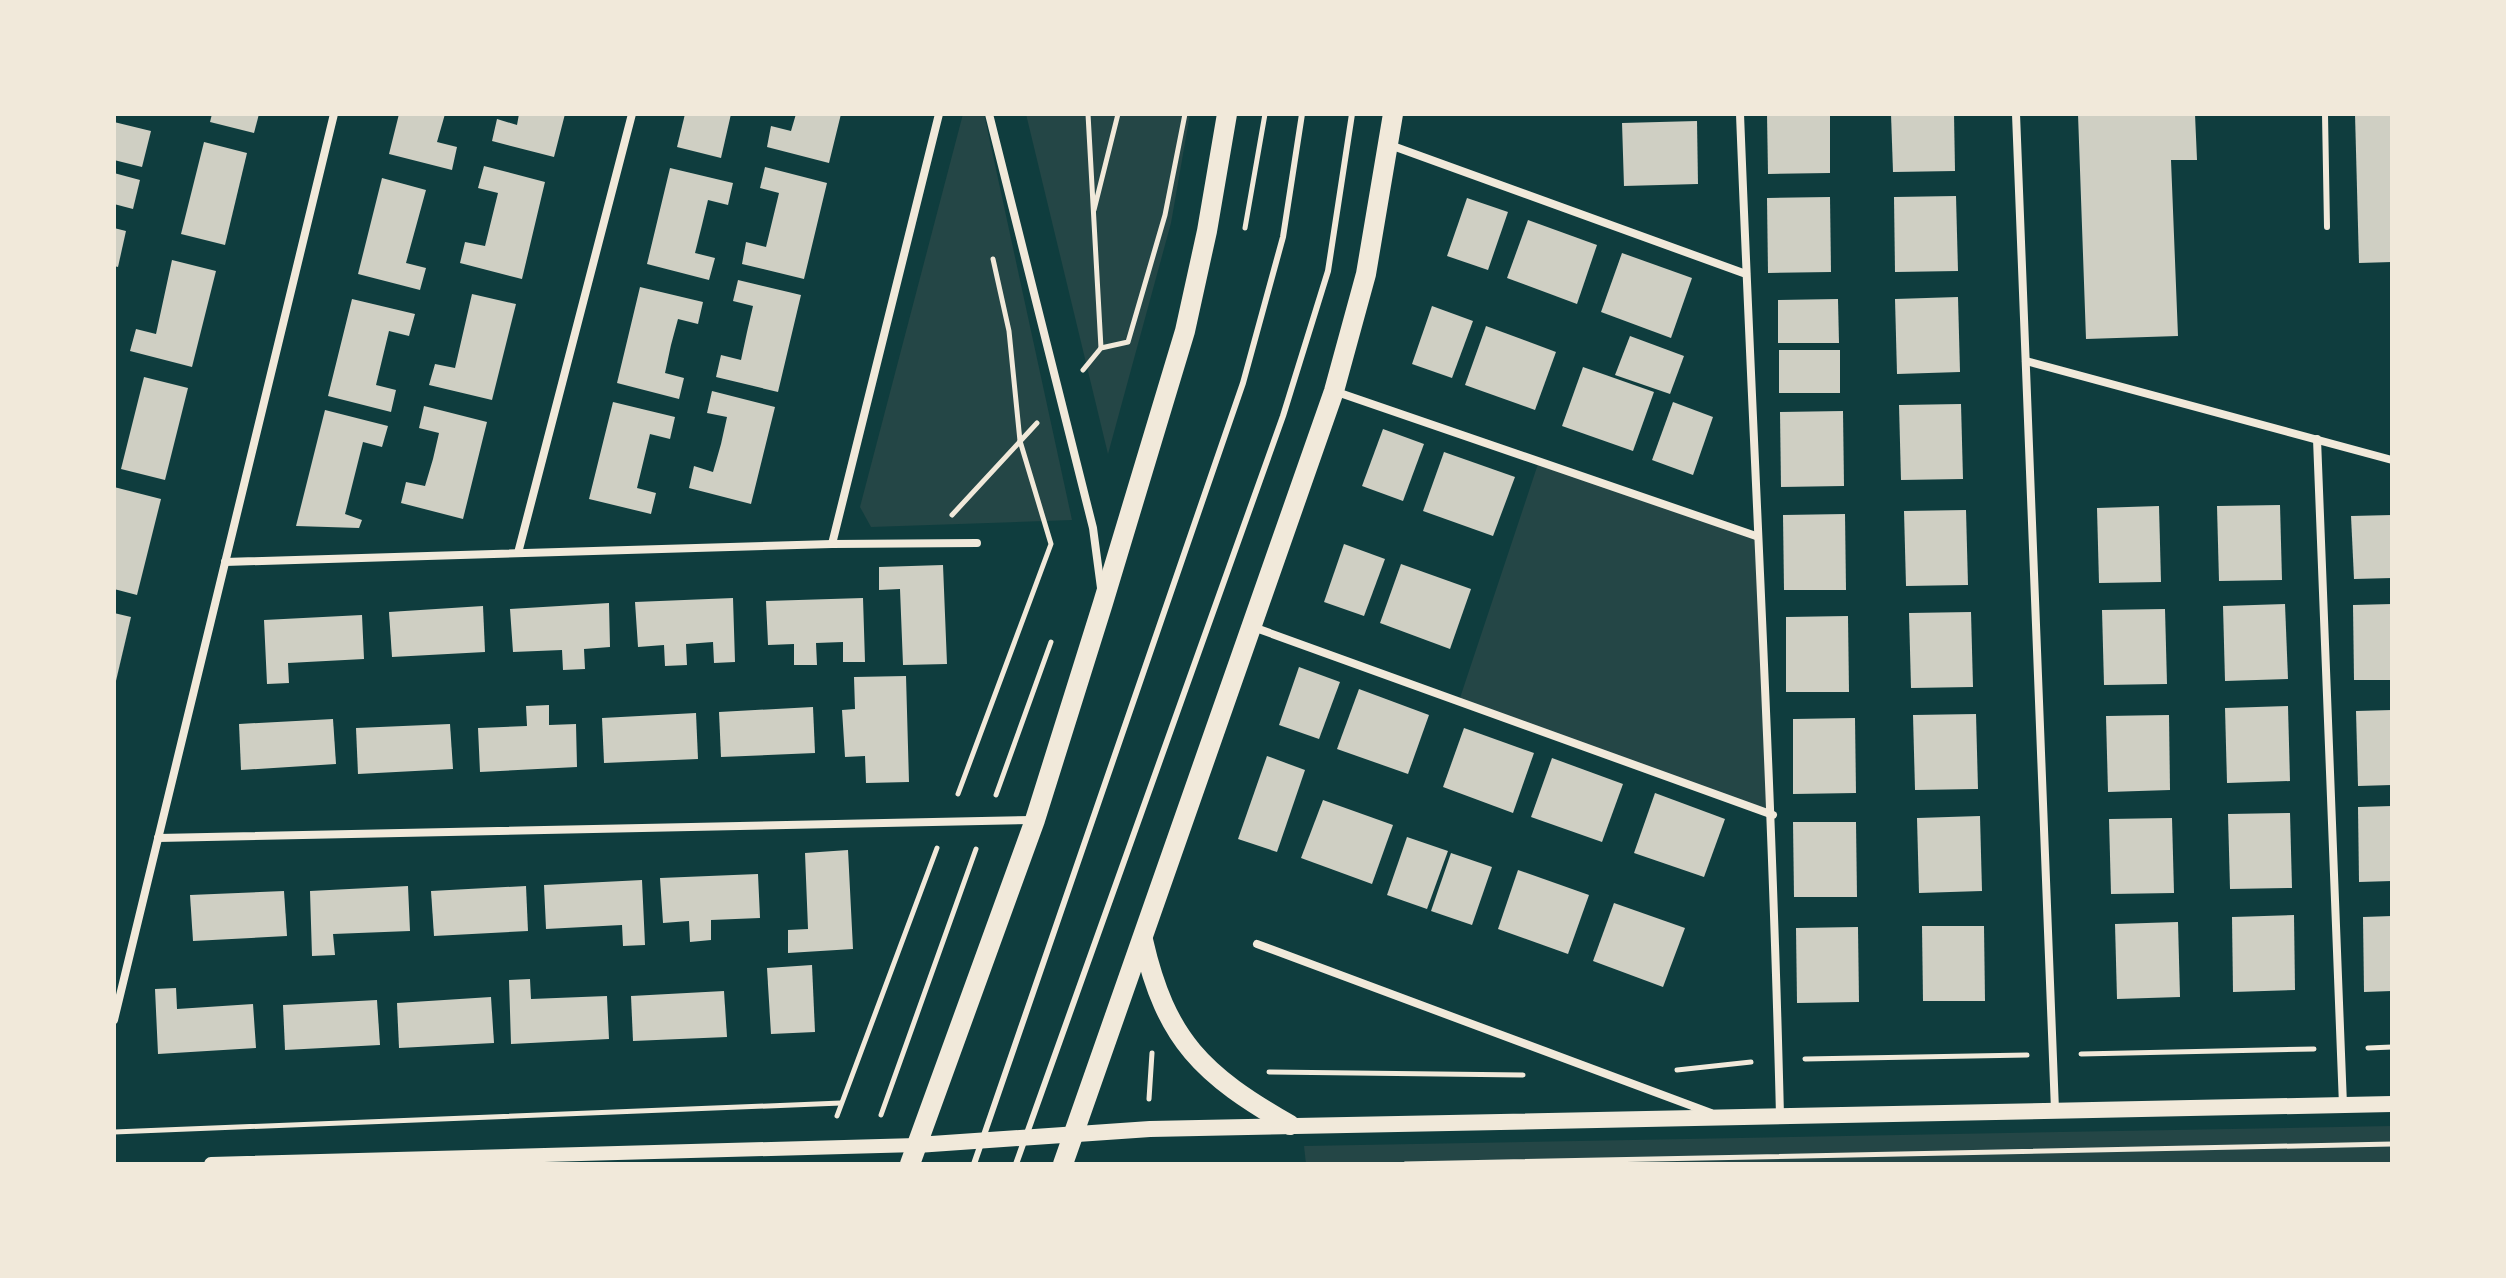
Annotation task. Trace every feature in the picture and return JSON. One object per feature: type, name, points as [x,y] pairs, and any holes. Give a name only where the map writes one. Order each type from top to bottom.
[{"type":"main road","points":[[914,1155],[1035,820],[1185,331],[1207,231],[1227,114]]},
{"type":"main road","points":[[1063,1164],[1334,391],[1366,274],[1393,114]]},
{"type":"main road","points":[[1143,940],[1161,1004],[1192,1055],[1224,1085],[1290,1125]]},
{"type":"main road","points":[[914,1155],[983,1140],[1150,1129],[2392,1104]]},
{"type":"street","points":[[114,1020],[334,114]]},
{"type":"street","points":[[518,553],[632,114]]},
{"type":"street","points":[[832,544],[939,114]]},
{"type":"street","points":[[989,114],[1093,528],[1103,603]]},
{"type":"street","points":[[1740,114],[1756,536],[1773,815],[1780,1116]]},
{"type":"street","points":[[2016,114],[2055,1111]]},
{"type":"street","points":[[1390,145],[1746,274]]},
{"type":"street","points":[[2026,361],[2392,460]]},
{"type":"street","points":[[1334,391],[1756,536]]},
{"type":"street","points":[[2317,439],[2343,1105]]},
{"type":"street","points":[[225,562],[832,544],[977,543]]},
{"type":"street","points":[[1253,627],[1773,815]]},
{"type":"street","points":[[158,838],[1035,820]]},
{"type":"street","points":[[1257,944],[1723,1118]]},
{"type":"street","points":[[211,1164],[826,1147],[868,1147],[914,1155]]},
{"type":"lane","points":[[974,1164],[1266,311],[1286,222],[1302,114]]},
{"type":"lane","points":[[1016,1164],[1283,416],[1328,271],[1352,114]]},
{"type":"lane","points":[[2325,114],[2327,227]]},
{"type":"path","points":[[1088,114],[1101,348],[1128,342],[1165,215],[1185,114]]},
{"type":"path","points":[[1092,219],[1118,114]]},
{"type":"path","points":[[826,1147],[1051,544],[1020,441],[1009,331]]},
{"type":"path","points":[[927,543],[1061,398]]},
{"type":"path","points":[[868,1147],[1055,632]]},
{"type":"path","points":[[1150,1129],[1148,1077],[1161,1004]]},
{"type":"path","points":[[114,1132],[841,1103]]},
{"type":"path","points":[[1405,1164],[2392,1144]]},
{"type":"shaded area","points":[[963,114],[984,114],[1072,520],[871,527],[860,507]]},
{"type":"shaded area","points":[[1026,114],[1190,114],[1171,223],[1108,454]]},
{"type":"shaded area","points":[[1539,461],[1756,536],[1773,815],[1459,701]]},
{"type":"shaded area","points":[[2392,1126],[2392,1164],[1306,1164],[1304,1146]]},
{"type":"building","points":[[212,114],[259,114],[254,133],[210,122]]},
{"type":"building","points":[[399,114],[445,114],[437,142],[457,147],[452,170],[389,154]]},
{"type":"building","points":[[519,114],[565,114],[554,157],[492,141],[497,119],[517,125]]},
{"type":"building","points":[[685,114],[731,114],[721,158],[677,147]]},
{"type":"building","points":[[796,114],[841,114],[829,163],[767,147],[771,126],[791,131]]},
{"type":"building","points":[[1767,114],[1830,114],[1830,173],[1768,174]]},
{"type":"building","points":[[1891,114],[1954,114],[1955,171],[1893,172]]},
{"type":"building","points":[[2078,114],[2195,114],[2197,160],[2171,160],[2178,336],[2086,339]]},
{"type":"building","points":[[2355,114],[2392,114],[2392,262],[2359,263]]},
{"type":"building","points":[[1697,121],[1698,184],[1624,186],[1622,123]]},
{"type":"building","points":[[114,122],[151,131],[142,167],[114,160]]},
{"type":"building","points":[[204,142],[247,153],[225,245],[181,234]]},
{"type":"building","points":[[484,166],[545,182],[522,279],[460,263],[465,242],[485,246],[498,193],[478,188]]},
{"type":"building","points":[[765,167],[827,183],[804,279],[742,264],[746,242],[766,247],[779,193],[760,188]]},
{"type":"building","points":[[670,168],[733,183],[728,205],[708,200],[695,253],[715,258],[709,280],[647,264]]},
{"type":"building","points":[[114,173],[140,180],[133,209],[114,204]]},
{"type":"building","points":[[382,178],[426,190],[406,263],[426,268],[420,290],[358,274]]},
{"type":"building","points":[[1956,196],[1958,271],[1895,272],[1894,197]]},
{"type":"building","points":[[1830,197],[1831,272],[1768,273],[1767,198]]},
{"type":"building","points":[[1467,198],[1508,212],[1488,270],[1447,256]]},
{"type":"building","points":[[1528,220],[1597,245],[1577,304],[1507,278]]},
{"type":"building","points":[[114,228],[126,231],[118,267],[114,266]]},
{"type":"building","points":[[1622,253],[1692,278],[1671,338],[1601,312]]},
{"type":"building","points":[[172,260],[216,271],[192,367],[130,351],[136,329],[156,334]]},
{"type":"building","points":[[738,280],[801,295],[778,392],[716,377],[721,355],[741,360],[753,306],[733,301]]},
{"type":"building","points":[[640,287],[703,302],[698,324],[678,319],[671,345],[665,373],[684,378],[679,399],[617,383]]},
{"type":"building","points":[[472,294],[516,304],[492,400],[429,385],[435,364],[455,368]]},
{"type":"building","points":[[1958,297],[1960,372],[1897,374],[1895,299]]},
{"type":"building","points":[[352,299],[415,314],[409,336],[389,331],[376,385],[396,390],[391,412],[328,396]]},
{"type":"building","points":[[1838,299],[1839,343],[1778,343],[1778,300]]},
{"type":"building","points":[[1432,306],[1473,321],[1452,378],[1412,364]]},
{"type":"building","points":[[1486,326],[1556,352],[1535,410],[1465,385]]},
{"type":"building","points":[[1630,336],[1684,356],[1670,394],[1615,375]]},
{"type":"building","points":[[1779,350],[1840,350],[1840,393],[1779,393]]},
{"type":"building","points":[[1583,367],[1654,392],[1633,451],[1562,426]]},
{"type":"building","points":[[144,377],[188,388],[165,480],[121,469]]},
{"type":"building","points":[[712,391],[775,407],[751,504],[689,488],[694,466],[713,472],[721,444],[727,417],[707,413]]},
{"type":"building","points":[[613,402],[675,417],[670,439],[650,434],[637,488],[656,493],[651,514],[589,499]]},
{"type":"building","points":[[1673,402],[1713,417],[1693,475],[1652,460]]},
{"type":"building","points":[[1961,404],[1963,479],[1901,480],[1899,405]]},
{"type":"building","points":[[424,406],[487,422],[463,519],[401,503],[406,482],[425,486],[433,459],[439,433],[419,428]]},
{"type":"building","points":[[325,410],[388,426],[382,447],[363,442],[345,514],[362,520],[359,528],[296,526]]},
{"type":"building","points":[[1843,411],[1844,486],[1781,487],[1780,412]]},
{"type":"building","points":[[1383,429],[1424,444],[1403,501],[1362,486]]},
{"type":"building","points":[[1444,452],[1515,477],[1493,536],[1423,511]]},
{"type":"building","points":[[114,487],[161,499],[137,595],[114,589]]},
{"type":"building","points":[[2280,505],[2282,580],[2219,581],[2217,506]]},
{"type":"building","points":[[2159,506],[2161,582],[2099,583],[2097,508]]},
{"type":"building","points":[[1966,510],[1968,585],[1906,586],[1904,511]]},
{"type":"building","points":[[1845,514],[1846,590],[1784,590],[1783,515]]},
{"type":"building","points":[[2392,515],[2392,578],[2354,579],[2351,516]]},
{"type":"building","points":[[1344,544],[1385,559],[1364,616],[1324,602]]},
{"type":"building","points":[[1401,564],[1471,589],[1450,649],[1380,623]]},
{"type":"building","points":[[943,565],[947,664],[903,665],[900,589],[879,590],[879,567]]},
{"type":"building","points":[[733,598],[735,662],[714,663],[713,642],[686,644],[687,665],[665,666],[664,645],[638,647],[635,602]]},
{"type":"building","points":[[863,598],[865,662],[843,662],[843,642],[816,643],[817,665],[794,665],[794,644],[768,645],[766,601]]},
{"type":"building","points":[[609,603],[610,647],[584,649],[585,669],[563,670],[562,650],[513,652],[510,609]]},
{"type":"building","points":[[2285,604],[2288,679],[2225,681],[2223,606]]},
{"type":"building","points":[[2392,604],[2392,680],[2354,680],[2353,605]]},
{"type":"building","points":[[483,606],[485,652],[392,657],[389,612]]},
{"type":"building","points":[[2165,609],[2167,684],[2104,685],[2102,610]]},
{"type":"building","points":[[1971,612],[1973,687],[1911,688],[1909,613]]},
{"type":"building","points":[[114,613],[131,617],[115,685],[114,685]]},
{"type":"building","points":[[362,615],[364,659],[288,663],[289,683],[267,684],[264,620]]},
{"type":"building","points":[[1848,616],[1849,692],[1786,692],[1786,617]]},
{"type":"building","points":[[1299,667],[1340,682],[1319,739],[1279,725]]},
{"type":"building","points":[[906,676],[909,782],[866,783],[865,756],[845,757],[842,710],[855,709],[854,677]]},
{"type":"building","points":[[1359,689],[1429,715],[1408,774],[1337,749]]},
{"type":"building","points":[[549,705],[549,725],[576,724],[577,767],[480,772],[478,728],[527,726],[526,706]]},
{"type":"building","points":[[2288,706],[2290,781],[2227,783],[2225,708]]},
{"type":"building","points":[[813,707],[815,753],[721,757],[719,712]]},
{"type":"building","points":[[2392,710],[2392,785],[2358,786],[2356,711]]},
{"type":"building","points":[[696,713],[698,759],[604,763],[602,718]]},
{"type":"building","points":[[1976,714],[1978,789],[1915,790],[1913,715]]},
{"type":"building","points":[[2169,715],[2170,790],[2108,792],[2106,716]]},
{"type":"building","points":[[1855,718],[1856,793],[1793,794],[1793,719]]},
{"type":"building","points":[[333,719],[336,764],[241,770],[239,724]]},
{"type":"building","points":[[450,724],[453,769],[358,774],[356,728]]},
{"type":"building","points":[[1464,728],[1534,753],[1513,813],[1443,787]]},
{"type":"building","points":[[1267,756],[1305,770],[1277,852],[1238,839]]},
{"type":"building","points":[[1552,758],[1623,784],[1602,842],[1531,817]]},
{"type":"building","points":[[1655,793],[1725,819],[1704,877],[1634,853]]},
{"type":"building","points":[[1323,800],[1393,825],[1372,884],[1301,858]]},
{"type":"building","points":[[2392,806],[2392,881],[2359,882],[2358,807]]},
{"type":"building","points":[[2290,813],[2292,888],[2230,889],[2228,814]]},
{"type":"building","points":[[1980,816],[1982,891],[1919,893],[1917,818]]},
{"type":"building","points":[[2172,818],[2174,893],[2111,894],[2109,819]]},
{"type":"building","points":[[1793,822],[1856,822],[1857,897],[1794,897]]},
{"type":"building","points":[[1407,837],[1448,851],[1427,909],[1387,895]]},
{"type":"building","points":[[848,850],[853,949],[788,953],[788,930],[808,929],[805,853]]},
{"type":"building","points":[[1451,853],[1492,867],[1472,925],[1431,911]]},
{"type":"building","points":[[1518,870],[1589,895],[1568,954],[1498,929]]},
{"type":"building","points":[[758,874],[760,918],[711,920],[711,940],[690,942],[689,921],[663,923],[660,878]]},
{"type":"building","points":[[642,880],[645,945],[623,946],[622,925],[546,929],[544,885]]},
{"type":"building","points":[[408,886],[410,931],[333,934],[335,955],[312,956],[310,891]]},
{"type":"building","points":[[526,886],[528,931],[434,936],[431,891]]},
{"type":"building","points":[[284,891],[287,936],[193,941],[190,895]]},
{"type":"building","points":[[1614,903],[1685,928],[1663,987],[1593,961]]},
{"type":"building","points":[[2294,915],[2295,990],[2233,992],[2232,917]]},
{"type":"building","points":[[2392,916],[2392,991],[2364,992],[2363,917]]},
{"type":"building","points":[[2178,922],[2180,997],[2117,999],[2115,924]]},
{"type":"building","points":[[1922,926],[1984,926],[1985,1001],[1923,1001]]},
{"type":"building","points":[[1858,927],[1859,1002],[1797,1003],[1796,928]]},
{"type":"building","points":[[812,965],[815,1032],[771,1034],[767,968]]},
{"type":"building","points":[[530,979],[531,999],[607,996],[609,1039],[511,1044],[509,980]]},
{"type":"building","points":[[176,988],[177,1009],[253,1004],[256,1048],[158,1054],[155,989]]},
{"type":"building","points":[[724,991],[727,1037],[633,1041],[631,996]]},
{"type":"building","points":[[491,997],[494,1043],[399,1048],[397,1003]]},
{"type":"building","points":[[377,1000],[380,1045],[285,1050],[283,1005]]}]
